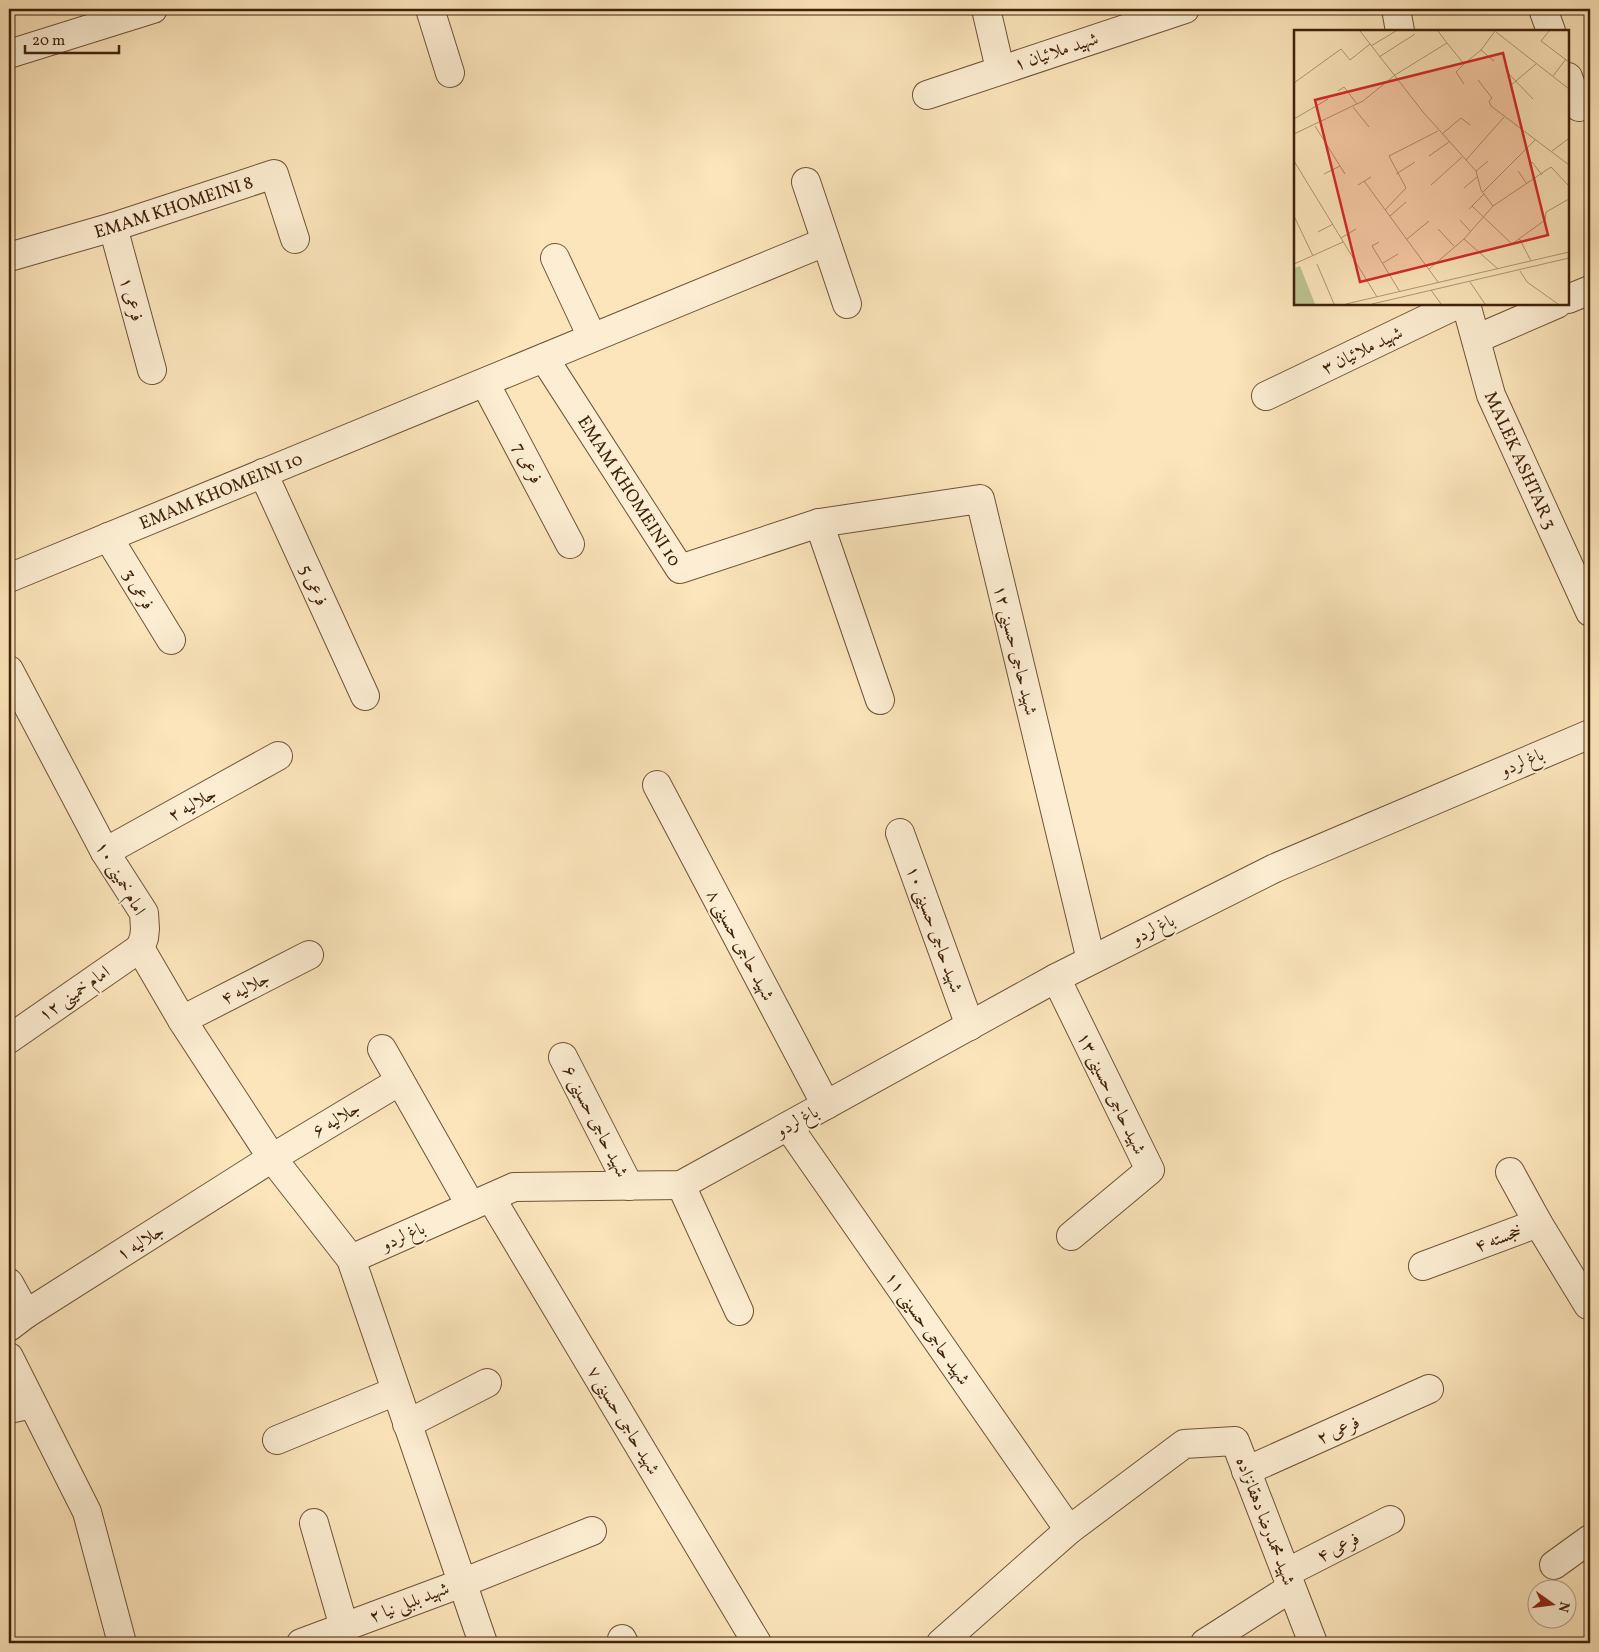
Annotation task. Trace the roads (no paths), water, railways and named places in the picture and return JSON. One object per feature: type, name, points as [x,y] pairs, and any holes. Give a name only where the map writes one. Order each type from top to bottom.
[{"type":"street","points":[[9,54],[153,9]]},
{"type":"street","points":[[430,9],[450,73]]},
{"type":"street","points":[[986,9],[1000,70]]},
{"type":"street","name":"شهید ملائیان ۱","points":[[927,95],[1186,9]]},
{"type":"street","points":[[1396,9],[1400,30]]},
{"type":"street","points":[[1543,9],[1551,30]]},
{"type":"street","points":[[1569,80],[1579,107]]},
{"type":"street","name":"EMAM KHOMEINI 8","points":[[9,257],[113,227],[274,174],[295,239]]},
{"type":"street","points":[[806,182],[847,304]]},
{"type":"street","name":"فرعی ۱","points":[[113,227],[152,370]]},
{"type":"street","name":"EMAM KHOMEINI 10","points":[[9,578],[825,242]]},
{"type":"street","points":[[555,258],[592,337]]},
{"type":"street","points":[[1569,299],[1590,290]]},
{"type":"street","name":"شهید ملائیان ۳","points":[[1266,396],[1456,305]]},
{"type":"street","name":"MALEK ASHTAR 3","points":[[1466,305],[1491,395],[1590,612]]},
{"type":"street","points":[[1476,339],[1555,305]]},
{"type":"street","name":"EMAM KHOMEINI 10","points":[[544,358],[680,569],[819,523]]},
{"type":"street","name":"فرعی 7","points":[[485,382],[570,544]]},
{"type":"street","name":"فرعی 5","points":[[263,473],[365,696]]},
{"type":"street","name":"شهید حاجی حسینی ۱۲","points":[[819,523],[980,498],[1091,960]]},
{"type":"street","points":[[819,523],[880,700]]},
{"type":"street","name":"فرعی 3","points":[[108,537],[171,640]]},
{"type":"street","name":"امام خمینی ۱۰","points":[[9,670],[106,852],[144,913],[144,938],[140,948]]},
{"type":"street","name":"باغ لردو","points":[[351,1259],[514,1187],[681,1184],[1056,978],[1275,868],[1590,734]]},
{"type":"street","name":"جلالیه ۲","points":[[106,852],[278,756]]},
{"type":"street","name":"شهید حاجی حسینی ۸","points":[[657,785],[826,1105]]},
{"type":"street","name":"شهید حاجی حسینی ۱۰","points":[[900,833],[970,1026]]},
{"type":"street","points":[[140,948],[182,1020],[272,1158],[351,1259],[483,1643]]},
{"type":"street","name":"امام خمینی ۱۲","points":[[9,1039],[140,948]]},
{"type":"street","name":"جلالیه ۴","points":[[182,1020],[309,955]]},
{"type":"street","name":"شهید حاجی حسینی ۱۳","points":[[1056,978],[1150,1170],[1071,1236]]},
{"type":"street","name":"شهید حاجی حسینی ۷","points":[[382,1049],[400,1080],[481,1202],[758,1643]]},
{"type":"street","name":"شهید حاجی حسینی ۶","points":[[563,1057],[629,1186]]},
{"type":"street","name":"جلالیه ۶","points":[[272,1158],[400,1080]]},
{"type":"street","name":"شهید حاجی حسینی ۱۱","points":[[788,1126],[1069,1530]]},
{"type":"street","name":"جلالیه ۱","points":[[17,1320],[272,1158]]},
{"type":"street","points":[[1510,1172],[1538,1222]]},
{"type":"street","points":[[681,1184],[739,1311]]},
{"type":"street","name":"خجسته ۴","points":[[1422,1266],[1538,1222],[1590,1306]]},
{"type":"street","points":[[9,1282],[17,1320]]},
{"type":"street","points":[[9,1357],[20,1406],[87,1512],[122,1643]]},
{"type":"street","points":[[407,1424],[487,1383]]},
{"type":"street","name":"فرعی ۲","points":[[1246,1471],[1429,1389]]},
{"type":"street","points":[[277,1440],[396,1391]]},
{"type":"street","name":"شهید محمدرضا دهقانزاده","points":[[1069,1530],[1184,1444],[1235,1441],[1312,1642]]},
{"type":"street","name":"فرعی ۴","points":[[1289,1581],[1390,1520]]},
{"type":"street","points":[[314,1524],[344,1627]]},
{"type":"street","points":[[942,1643],[1069,1530]]},
{"type":"street","name":"شهید بلبلی نیا ۲","points":[[301,1643],[462,1583],[592,1531]]},
{"type":"street","points":[[1554,1565],[1590,1539]]},
{"type":"street","points":[[1205,1643],[1289,1581]]}]
